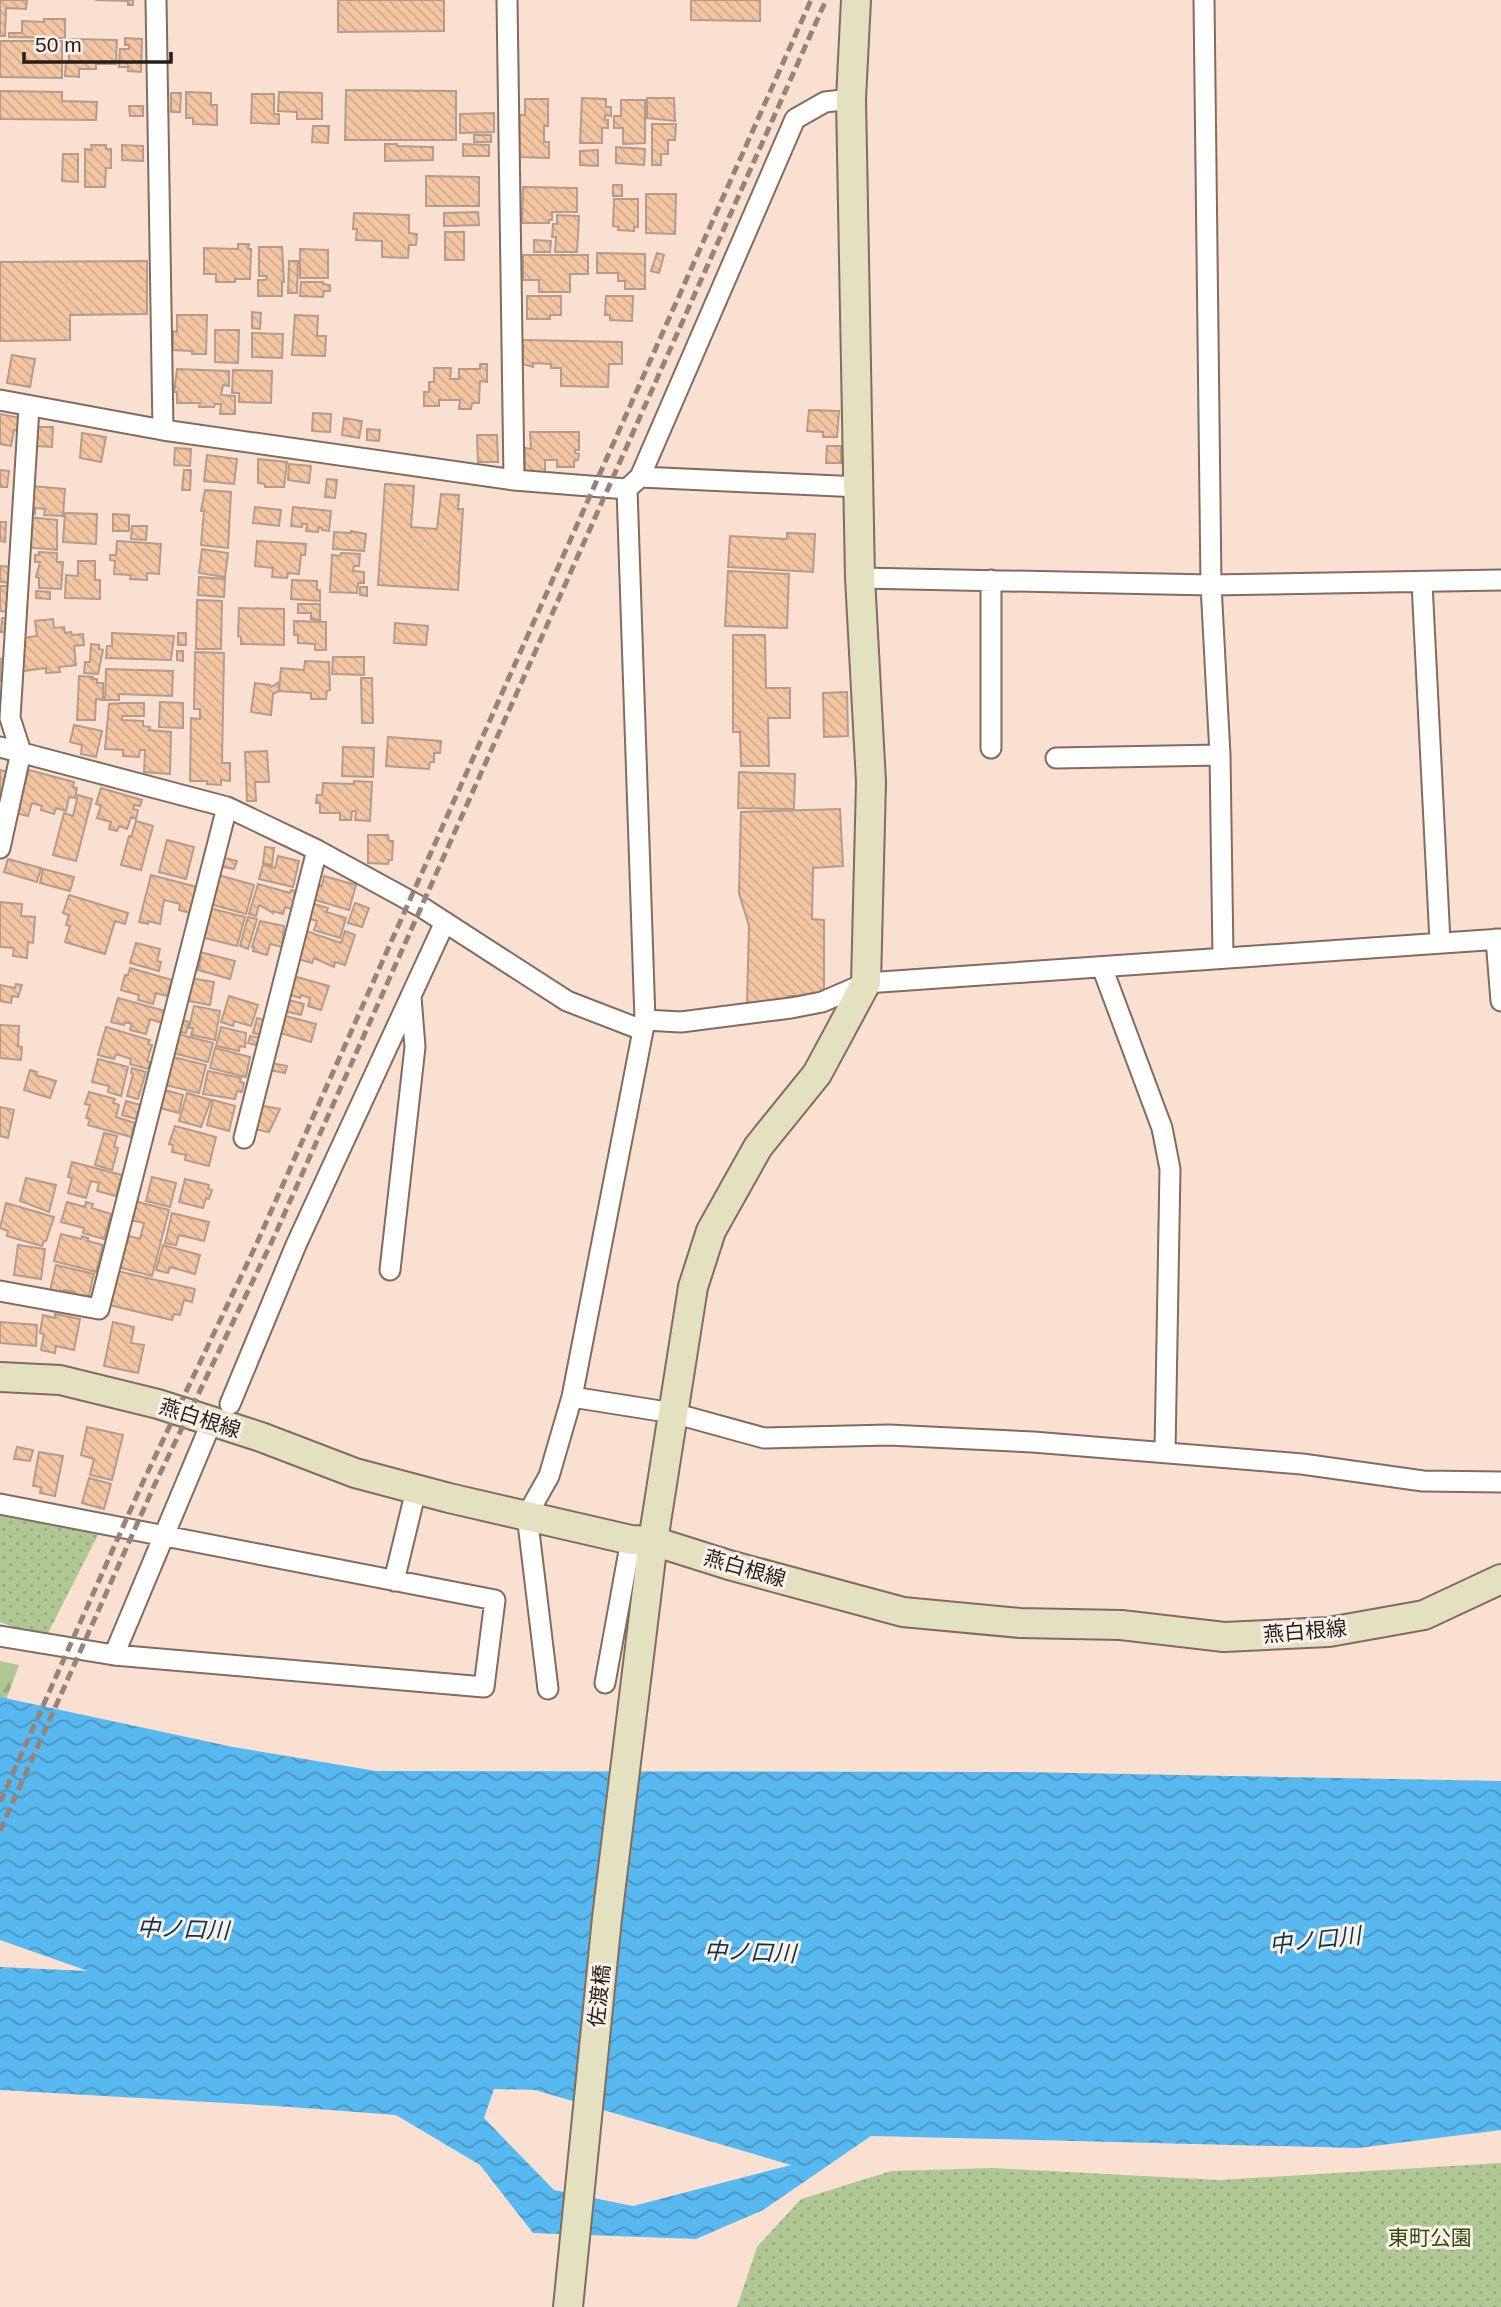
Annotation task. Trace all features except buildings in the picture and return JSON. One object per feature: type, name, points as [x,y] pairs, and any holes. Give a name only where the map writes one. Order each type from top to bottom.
[{"type":"street","points":[[156,0],[163,430]]},
{"type":"street","points":[[506,0],[514,480]]},
{"type":"street","points":[[856,0],[851,99],[860,578],[871,782],[866,983]]},
{"type":"street","points":[[1203,0],[1211,585],[1220,755],[1223,957]]},
{"type":"street","points":[[548,1689],[527,1515],[550,1476],[572,1397],[644,1025],[633,483],[795,119],[825,102],[851,99]]},
{"type":"street","points":[[0,400],[163,430],[514,480],[860,487]]},
{"type":"street","points":[[0,848],[21,752],[10,718],[29,407]]},
{"type":"street","points":[[860,578],[1211,585],[1501,580]]},
{"type":"street","points":[[991,580],[991,748]]},
{"type":"street","points":[[1422,583],[1440,942]]},
{"type":"street","points":[[0,747],[227,807],[317,850],[423,908],[567,1001],[644,1025],[791,1008],[822,1002],[866,983],[1498,939],[1501,1001]]},
{"type":"street","points":[[1056,758],[1220,755]]},
{"type":"street","points":[[0,1291],[99,1309],[227,807]]},
{"type":"street","points":[[244,1138],[317,850]]},
{"type":"street","points":[[114,1655],[164,1536],[445,922]]},
{"type":"street","points":[[1102,967],[1162,1128],[1170,1169],[1165,1452]]},
{"type":"street","name":"佐渡橋","points":[[568,2307],[607,1919],[636,1685],[642,1540],[673,1413],[693,1287],[711,1231],[758,1147],[817,1074],[866,983]]},
{"type":"street","points":[[390,1270],[415,1047],[411,996]]},
{"type":"street","name":"燕白根線","points":[[0,1377],[61,1380],[158,1404],[221,1413],[261,1437],[355,1474],[642,1540],[903,1612],[1020,1623],[1121,1625],[1224,1637],[1329,1632],[1424,1615],[1501,1579]]},
{"type":"street","points":[[572,1397],[673,1413],[764,1438],[889,1435],[1033,1442],[1302,1464],[1423,1481],[1501,1482]]},
{"type":"street","points":[[394,1581],[416,1490]]},
{"type":"street","points":[[0,1504],[495,1600],[484,1687],[114,1655],[0,1636]]},
{"type":"street","points":[[605,1683],[642,1540]]},
{"type":"green space","points":[[0,1513],[100,1531],[45,1639],[0,1622]]},
{"type":"green space","points":[[0,1661],[19,1665],[2,1711],[0,1710]]},
{"type":"green space","name":"東町公園","points":[[1501,2163],[1501,2307],[737,2307],[757,2247],[801,2199],[891,2171],[993,2168],[1220,2180]]},
{"type":"water","name":"中ノ口川","points":[[0,1697],[233,1747],[376,1771],[1022,1772],[1501,1781],[1501,2130],[1358,2148],[871,2136],[763,2210],[696,2239],[533,2233],[480,2165],[396,2115],[0,2090],[0,1967],[88,1971],[0,1940]],"holes":[[[494,2089],[535,2090],[791,2165],[633,2206],[554,2190],[484,2118]]]},
{"type":"railway","points":[[0,1802],[143,1482],[256,1245],[811,0]]},
{"type":"railway","points":[[0,1831],[154,1486],[274,1237],[826,0]]}]
